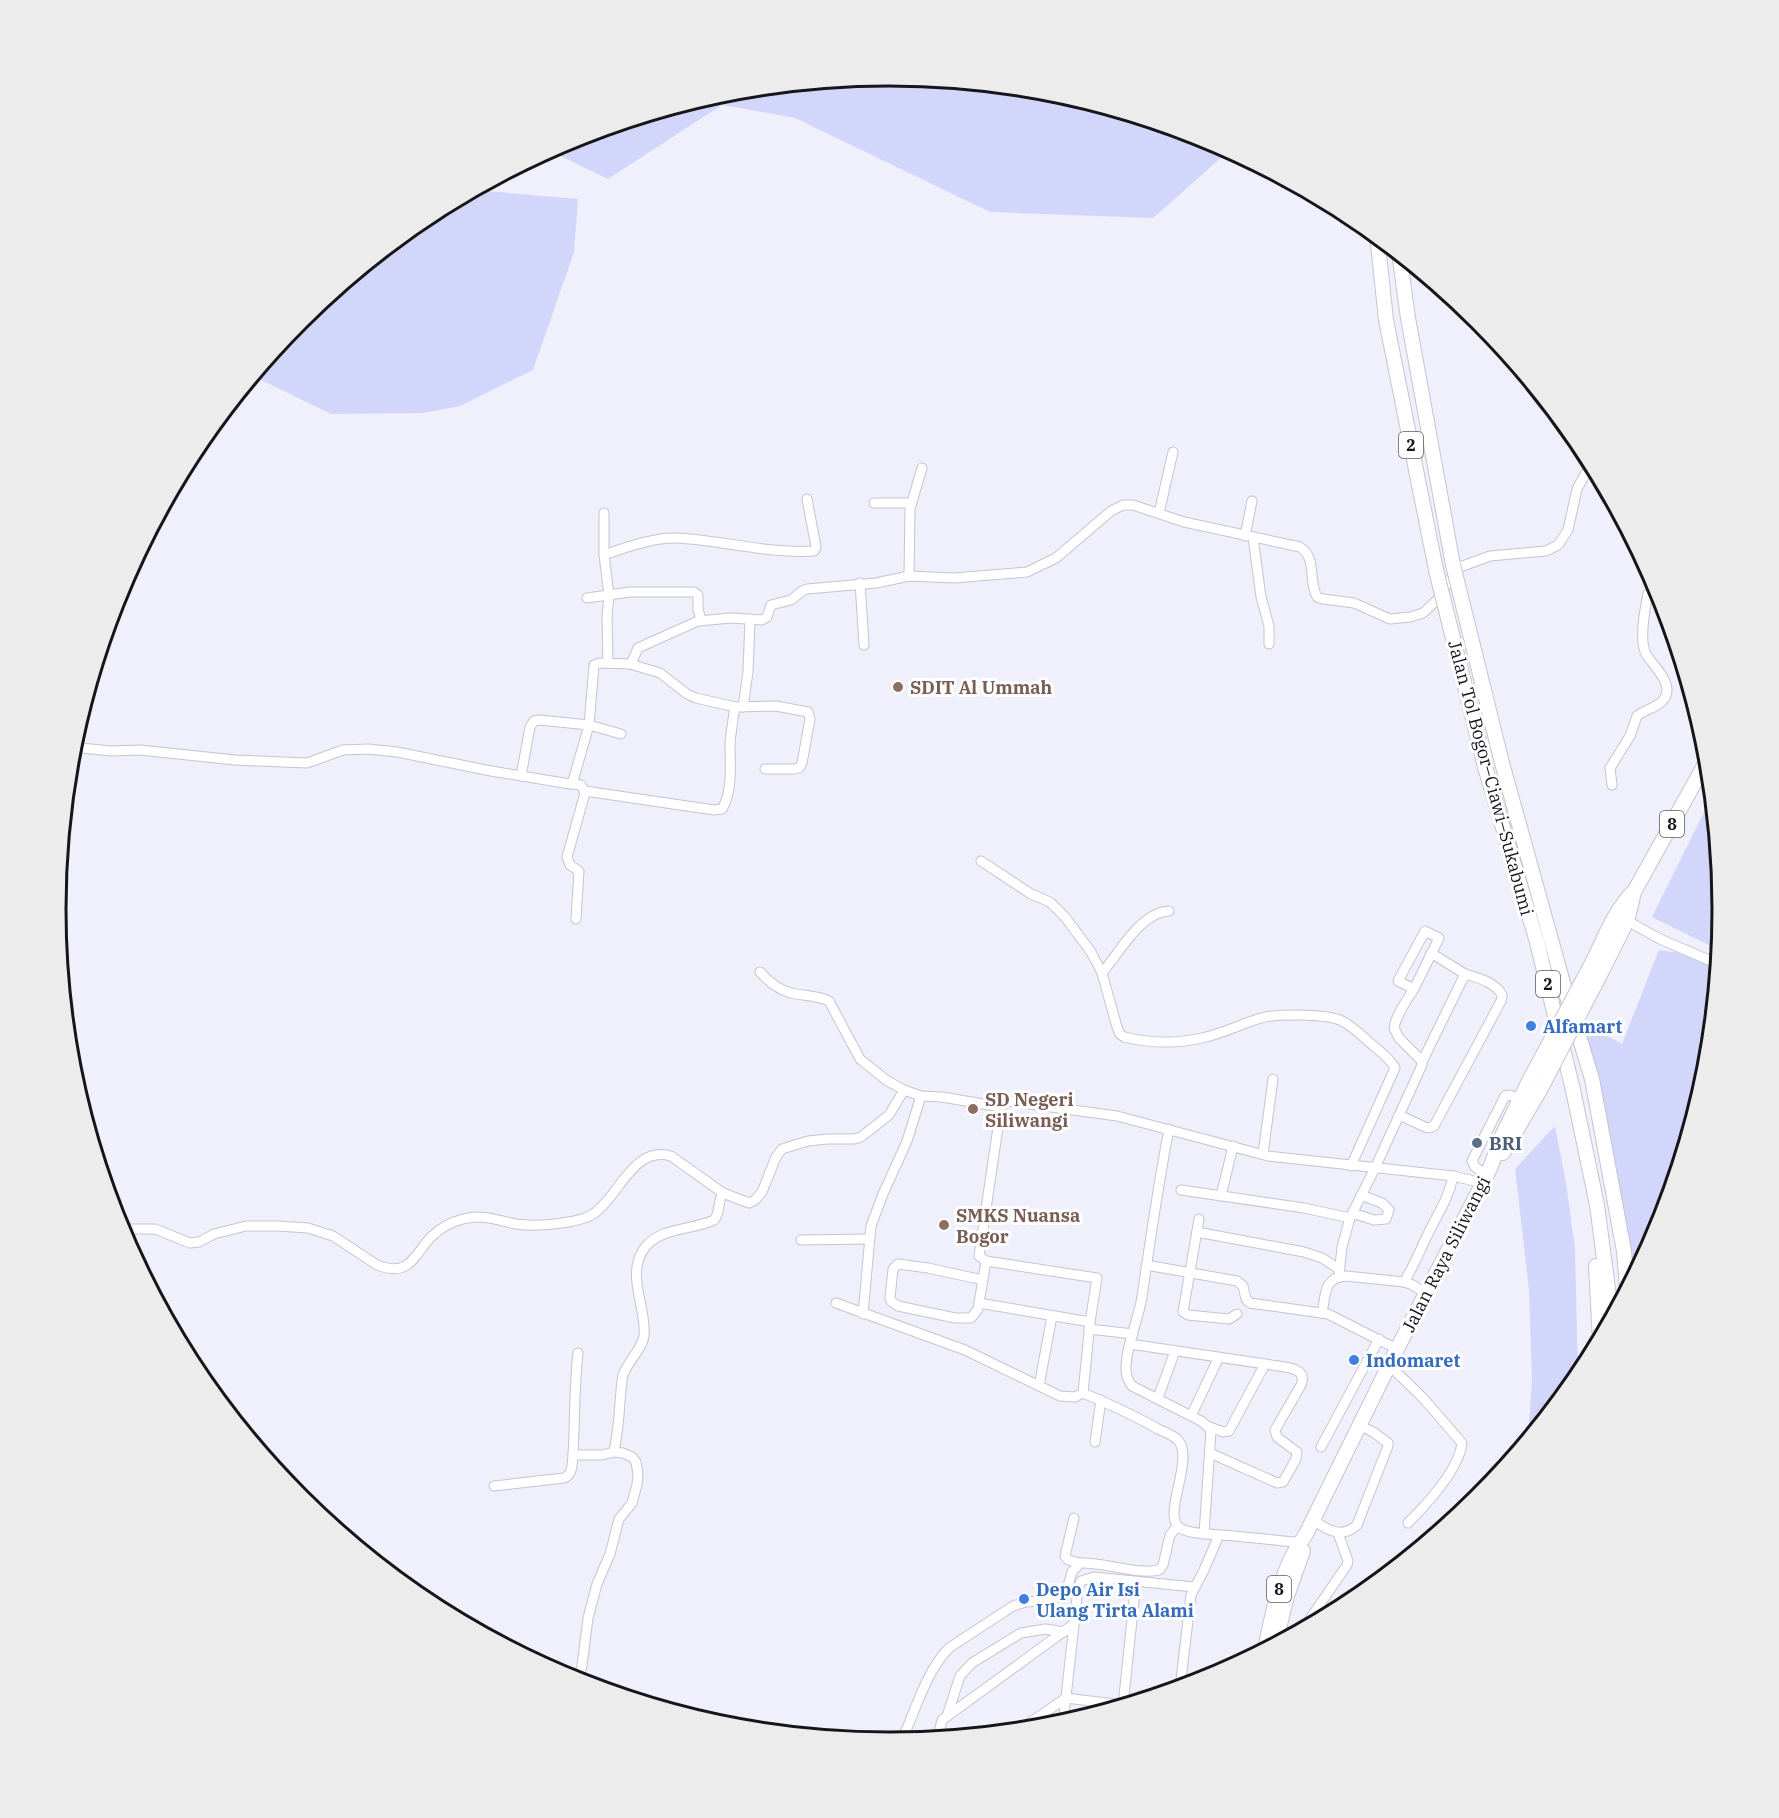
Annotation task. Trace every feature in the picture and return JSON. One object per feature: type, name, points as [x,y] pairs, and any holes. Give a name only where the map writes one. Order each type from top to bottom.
[{"type":"highway","name":"Jalan Tol Bogor–Ciawi–Sukabumi","points":[[1378,247],[1386,320],[1436,570],[1485,767],[1555,1011],[1598,1205],[1610,1307]]},
{"type":"highway","name":"Jalan Tol Bogor–Ciawi–Sukabumi","points":[[1401,264],[1408,318],[1453,565],[1502,763],[1592,1079],[1624,1251],[1626,1277]]},
{"type":"highway","name":"Jalan Raya Siliwangi","points":[[1487,1175],[1510,1142],[1534,1087],[1635,890],[1701,770]]},
{"type":"highway","name":"Jalan Raya Siliwangi","points":[[1267,1641],[1279,1589],[1397,1349],[1487,1175],[1500,1140],[1520,1100],[1534,1087]]},
{"type":"highway","points":[[1598,1205],[1591,1230],[1596,1260],[1599,1327]]},
{"type":"highway","name":"Jalan Raya Siliwangi","points":[[1278,1634],[1304,1540]]},
{"type":"street","points":[[1159,513],[1173,452]]},
{"type":"street","points":[[909,576],[911,502],[922,468]]},
{"type":"street","points":[[630,664],[638,648],[701,620],[765,619],[771,605],[791,600],[804,590],[876,583],[909,576],[954,578],[1027,572],[1056,558],[1088,529],[1119,506],[1133,505],[1184,522],[1295,545],[1304,550],[1310,559],[1314,592],[1319,598],[1354,603],[1390,619],[1410,618],[1423,613],[1433,604],[1460,567],[1487,557],[1546,551],[1558,545],[1568,530],[1576,489],[1587,471]]},
{"type":"street","points":[[604,555],[627,547],[673,538],[759,549],[814,551],[816,547],[807,499]]},
{"type":"street","points":[[1252,501],[1249,537],[1267,618],[1269,644]]},
{"type":"street","points":[[874,503],[911,502]]},
{"type":"street","points":[[604,513],[604,555],[609,595],[608,663]]},
{"type":"street","points":[[860,583],[864,645]]},
{"type":"street","points":[[588,598],[637,592],[694,592],[698,595],[701,620]]},
{"type":"street","points":[[1612,785],[1610,768],[1630,736],[1637,716],[1661,703],[1666,697],[1666,684],[1646,653],[1643,638],[1650,593]]},
{"type":"street","points":[[585,791],[714,810],[722,809],[729,779],[731,737],[748,672],[750,619]]},
{"type":"street","points":[[572,783],[589,725],[594,667],[598,663],[630,664],[660,674],[692,696],[739,707],[776,706],[805,711],[810,719],[801,765],[795,769],[765,769]]},
{"type":"street","points":[[520,776],[530,727],[534,721],[589,725],[621,734]]},
{"type":"street","points":[[82,748],[155,751],[235,760],[304,763],[313,762],[344,750],[368,749],[397,752],[520,776],[581,785],[585,791],[583,802],[567,857],[568,863],[579,871],[576,919]]},
{"type":"street","points":[[981,861],[1014,884],[1047,900],[1057,908],[1088,948],[1102,973],[1122,1036],[1164,1042],[1187,1041],[1214,1035],[1267,1016],[1327,1017],[1338,1019],[1349,1026],[1389,1060],[1395,1068],[1351,1166]]},
{"type":"street","points":[[1102,973],[1147,919],[1154,914],[1169,911]]},
{"type":"street","points":[[1621,918],[1660,939],[1711,961]]},
{"type":"street","points":[[1414,989],[1398,981],[1420,929],[1439,938],[1414,989],[1396,1019],[1394,1028],[1399,1038],[1422,1062]]},
{"type":"street","points":[[1399,1114],[1425,1127],[1434,1126],[1501,1001],[1500,990],[1476,976],[1465,974],[1431,953]]},
{"type":"street","points":[[760,972],[776,986],[790,993],[822,997],[829,1001],[860,1059],[886,1080],[921,1096],[942,1097],[1001,1107]]},
{"type":"street","points":[[1322,1313],[1328,1284],[1339,1272],[1344,1238],[1351,1216],[1465,974]]},
{"type":"street","points":[[1263,1154],[1273,1079]]},
{"type":"street","points":[[131,1229],[151,1228],[163,1231],[184,1242],[194,1243],[214,1234],[246,1226],[304,1227],[333,1236],[377,1264],[395,1268],[412,1262],[435,1233],[445,1226],[462,1220],[488,1217],[528,1225],[588,1217],[601,1207],[633,1168],[645,1158],[656,1154],[672,1156],[723,1193],[745,1202],[752,1202],[762,1192],[776,1157],[782,1149],[818,1140],[861,1137],[889,1115],[904,1090]]},
{"type":"street","points":[[1487,1175],[1475,1167],[1472,1161],[1504,1096],[1510,1095],[1520,1100]]},
{"type":"street","points":[[863,1314],[869,1239],[877,1209],[907,1141],[921,1096]]},
{"type":"street","points":[[1083,1393],[1097,1278],[986,1261],[981,1259],[979,1253],[1001,1107],[1007,1101],[1118,1116],[1268,1156],[1453,1176],[1487,1175]]},
{"type":"street","points":[[1169,1129],[1142,1298],[1126,1366],[1129,1382],[1132,1386],[1207,1426],[1225,1432],[1228,1431],[1264,1364]]},
{"type":"street","points":[[1221,1196],[1233,1146]]},
{"type":"street","points":[[1404,1282],[1415,1265],[1428,1233],[1446,1201],[1453,1176]]},
{"type":"street","points":[[1181,1190],[1379,1221],[1386,1219],[1389,1210],[1385,1205],[1361,1195]]},
{"type":"street","points":[[614,1452],[623,1376],[644,1338],[644,1320],[639,1303],[637,1281],[640,1258],[648,1244],[661,1236],[714,1220],[718,1214],[723,1193]]},
{"type":"street","points":[[1199,1219],[1183,1309],[1185,1314],[1229,1319],[1237,1314]]},
{"type":"street","points":[[1197,1232],[1304,1252],[1322,1258],[1346,1275],[1404,1282],[1426,1294]]},
{"type":"street","points":[[801,1240],[869,1239]]},
{"type":"street","points":[[983,1280],[903,1264],[894,1267],[890,1280],[890,1298],[898,1306],[968,1319],[975,1316],[979,1303],[983,1280],[986,1261]]},
{"type":"street","points":[[1146,1265],[1240,1282],[1246,1299],[1250,1303],[1322,1313],[1397,1349]]},
{"type":"street","points":[[836,1303],[965,1350],[1066,1397],[1075,1397],[1083,1393],[1101,1400],[1177,1439],[1183,1448],[1183,1461],[1175,1521],[1183,1530],[1204,1534],[1304,1540]]},
{"type":"street","points":[[979,1303],[1133,1334]]},
{"type":"street","points":[[1039,1386],[1052,1316]]},
{"type":"street","points":[[1321,1447],[1379,1340]]},
{"type":"street","points":[[1130,1344],[1295,1369],[1303,1376],[1301,1385],[1275,1430],[1279,1439],[1297,1452],[1296,1460],[1283,1482],[1279,1484],[1210,1453]]},
{"type":"street","points":[[1158,1398],[1175,1351]]},
{"type":"street","points":[[494,1486],[568,1476],[570,1473],[575,1415],[574,1381],[578,1353]]},
{"type":"street","points":[[1191,1416],[1219,1357]]},
{"type":"street","points":[[1389,1365],[1423,1398],[1462,1443],[1460,1455],[1454,1467],[1407,1523]]},
{"type":"street","points":[[1095,1442],[1101,1400]]},
{"type":"street","points":[[1313,1521],[1338,1533],[1351,1531],[1357,1525],[1388,1443],[1359,1425]]},
{"type":"street","points":[[1204,1534],[1211,1436],[1207,1426]]},
{"type":"street","points":[[573,1455],[623,1453],[632,1457],[636,1462],[638,1474],[632,1503],[620,1519],[610,1554],[597,1584],[588,1618],[580,1672]]},
{"type":"street","points":[[1074,1518],[1065,1556],[1068,1560],[1147,1571],[1159,1570],[1163,1565],[1170,1535],[1178,1527]]},
{"type":"street","points":[[1313,1615],[1347,1565],[1348,1561],[1338,1533]]},
{"type":"street","points":[[1181,1679],[1191,1595],[1219,1535]]},
{"type":"street","points":[[1082,1563],[1087,1578]]},
{"type":"street","points":[[906,1732],[941,1656],[957,1642],[1013,1606],[1026,1602],[1052,1600],[1064,1594],[1071,1572],[1082,1563]]},
{"type":"street","points":[[1064,1714],[1080,1583],[1087,1578],[1103,1578],[1194,1587]]},
{"type":"street","points":[[1124,1698],[1136,1582]]},
{"type":"street","points":[[942,1731],[940,1726],[942,1720],[1074,1624]]},
{"type":"street","points":[[947,1716],[960,1676],[972,1663],[1028,1631],[1046,1629],[1064,1632]]},
{"type":"street","points":[[1035,1719],[1066,1698],[1106,1703]]},
{"type":"shaded area","points":[[836,87],[943,87],[1050,101],[1154,129],[1223,156],[1153,218],[990,212],[795,118],[722,105],[608,179],[558,155],[625,129],[729,101]]},
{"type":"shaded area","points":[[487,191],[578,199],[574,252],[533,370],[460,406],[424,413],[331,414],[259,379],[307,327],[347,290],[432,224]]},
{"type":"shaded area","points":[[1706,807],[1713,909],[1712,946],[1652,917]]},
{"type":"shaded area","points":[[1659,950],[1711,958],[1706,1016],[1685,1122],[1669,1174],[1630,1268],[1612,1150],[1582,1022],[1622,1044]]},
{"type":"shaded area","points":[[1555,1126],[1575,1249],[1578,1361],[1529,1428],[1532,1380],[1529,1290],[1515,1169]]},
{"type":"place","name":"SDIT Al Ummah","points":[[898,687]]},
{"type":"place","name":"Alfamart","points":[[1531,1026]]},
{"type":"place","name":"SD Negeri Siliwangi","points":[[973,1109]]},
{"type":"place","name":"BRI","points":[[1477,1143]]},
{"type":"place","name":"SMKS Nuansa Bogor","points":[[944,1225]]},
{"type":"place","name":"Indomaret","points":[[1354,1360]]},
{"type":"place","name":"Depo Air Isi Ulang Tirta Alami","points":[[1024,1599]]}]
